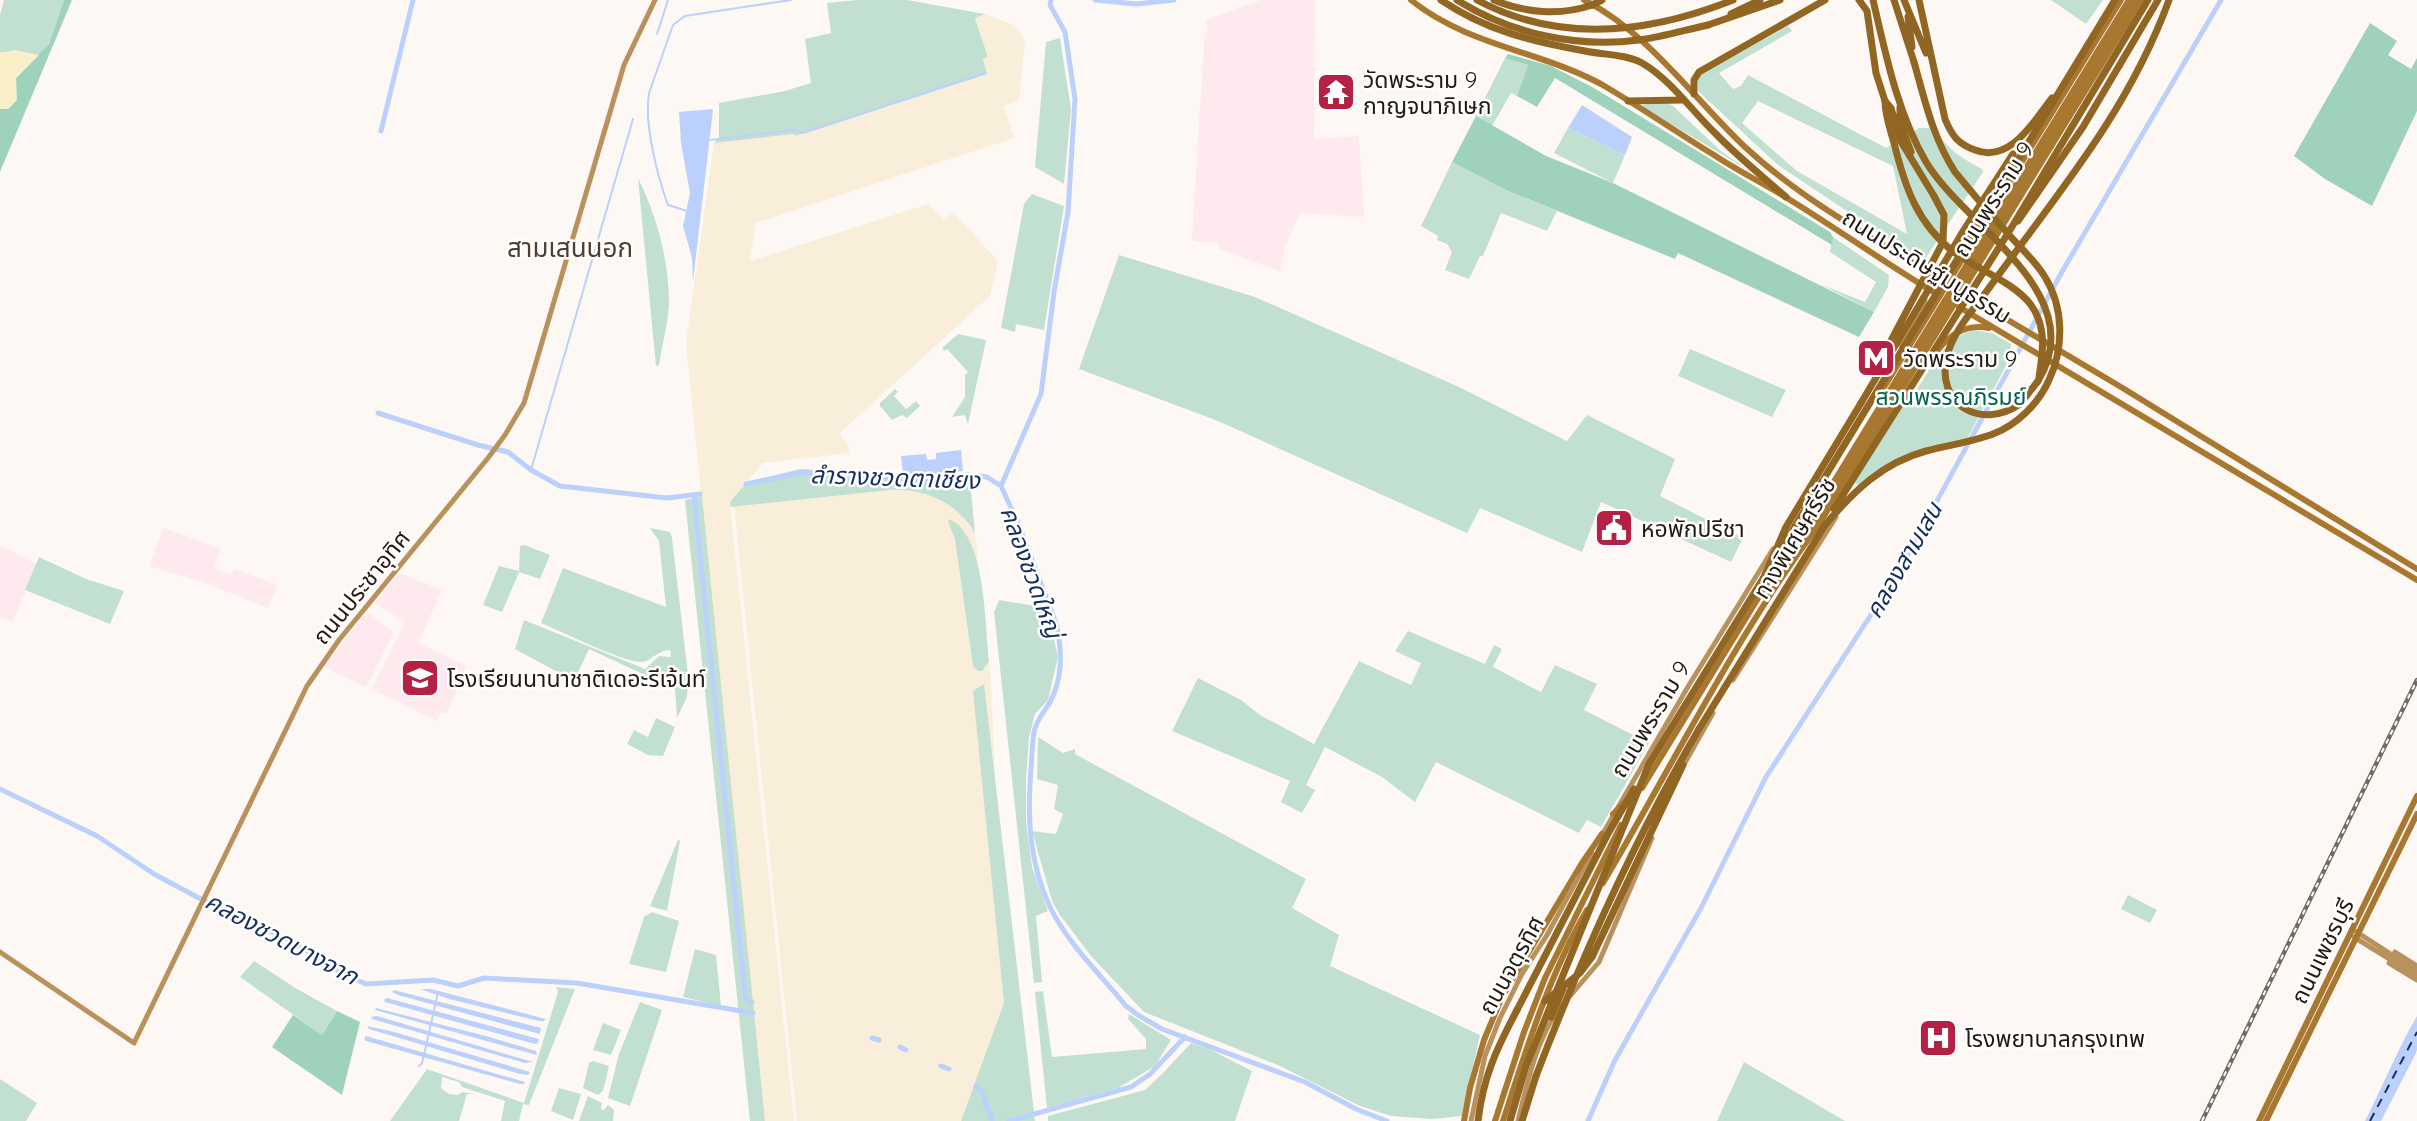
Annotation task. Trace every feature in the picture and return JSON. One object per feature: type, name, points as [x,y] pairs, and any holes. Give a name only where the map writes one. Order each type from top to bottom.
[{"type":"highway","points":[[1441,0],[1485,25],[1508,34],[1642,63],[1738,156],[1786,197]]},
{"type":"highway","points":[[1457,0],[1479,13],[1515,28],[1562,39],[1591,42],[1640,40],[1708,25],[1780,0]]},
{"type":"highway","points":[[1477,0],[1500,11],[1546,25],[1598,30],[1661,23],[1733,0]]},
{"type":"highway","points":[[1494,0],[1521,9],[1554,12],[1579,9],[1602,0]]},
{"type":"highway","points":[[1708,25],[1760,0]]},
{"type":"highway","points":[[1694,94],[1694,80],[1699,72],[1825,0]]},
{"type":"highway","points":[[1859,0],[1867,11],[1876,73],[1909,195],[1920,216],[1955,253],[2029,302],[2036,314],[2043,339],[2038,381]]},
{"type":"highway","points":[[1873,0],[1900,105],[1914,141],[1935,175],[1956,201],[2019,265],[2041,296],[2050,330],[2050,352],[2046,368],[2029,395],[2010,411],[1992,415],[1976,414],[1956,401],[1949,391],[1944,373],[1949,348],[1989,288],[2108,126],[2152,43],[2169,0]]},
{"type":"highway","points":[[1825,524],[1859,487],[1893,463],[2007,428],[2033,405],[2045,388],[2059,354],[2060,325],[2057,307],[2045,276],[1945,158],[1934,134],[1894,0]]},
{"type":"highway","points":[[1919,0],[1945,119],[1952,135],[1960,144],[1981,153],[2000,151],[2016,142],[2062,87]]},
{"type":"highway","name":"ทางพิเศษศรีรัช","points":[[1510,1121],[1526,1066],[1649,764],[2115,0]]},
{"type":"highway","name":"ทางพิเศษศรีรัช","points":[[1519,1120],[1577,970],[1634,847],[1699,729],[2010,230],[2148,0]]},
{"type":"highway","points":[[2010,230],[2046,183],[2158,0]]},
{"type":"highway","points":[[1905,3],[1914,62]]},
{"type":"highway","points":[[1905,3],[1932,66]]},
{"type":"highway","points":[[1628,101],[1683,100]]},
{"type":"highway","points":[[1861,403],[1889,343],[1944,242],[1944,215],[1940,205],[1900,141],[1891,108],[1885,101]]},
{"type":"highway","points":[[1900,105],[1900,122],[1919,172]]},
{"type":"highway","points":[[1764,577],[1786,527],[1962,233],[2025,137],[2050,115]]},
{"type":"highway","points":[[1545,1001],[1580,973],[1592,957],[1699,729]]},
{"type":"highway","points":[[1478,1121],[1488,1068],[1609,832],[1649,764]]},
{"type":"highway","points":[[1551,1017],[1565,985]]},
{"type":"main road","name":"ถนนประชาอุทิศ","points":[[0,951],[134,1043],[291,718],[321,664],[488,458],[524,403],[629,52],[654,0]]},
{"type":"main road","name":"ถนนประดิษฐ์มนูธรรม","points":[[1411,0],[1474,37],[1574,71],[1628,101],[1748,177],[1786,197],[1954,305],[2417,580]]},
{"type":"main road","name":"ถนนประดิษฐ์มนูธรรม","points":[[1584,0],[1613,15],[1746,148],[1779,176],[1947,284],[2417,569]]},
{"type":"main road","name":"ถนนพระราม 9","points":[[1464,1121],[1484,1040],[1494,1013],[1512,979],[1760,572],[1852,414],[1878,384],[1940,296],[2121,0]]},
{"type":"main road","name":"ถนนพระราม 9","points":[[1793,561],[1810,525],[2129,0]]},
{"type":"main road","name":"ถนนพระราม 9","points":[[1785,554],[1810,525],[2138,0]]},
{"type":"main road","name":"ถนนพระราม 9","points":[[1503,1121],[1545,1001],[1580,923],[1709,695],[1918,365],[2138,0]]},
{"type":"main road","points":[[1812,214],[1816,212],[1819,203]]},
{"type":"main road","points":[[1974,300],[1974,293],[1991,262],[1998,232]]},
{"type":"main road","points":[[1922,268],[1947,264],[1964,256]]},
{"type":"main road","points":[[1918,365],[1913,356],[1900,353],[1924,307],[1926,297],[1919,283]]},
{"type":"main road","points":[[1897,398],[1908,394],[1950,336],[1969,328],[1994,329]]},
{"type":"main road","name":"ถนนพระราม 9","points":[[1495,1121],[1545,978],[1613,839],[1898,364],[1900,353]]},
{"type":"main road","points":[[2195,433],[2199,426]]},
{"type":"main road","points":[[2185,453],[2189,445]]},
{"type":"main road","name":"ถนนพระราม 9","points":[[1551,1017],[1598,962],[1649,845],[1661,809],[1719,702],[1836,517],[1849,474]]},
{"type":"main road","points":[[1613,814],[1646,782]]},
{"type":"main road","name":"ถนนเพชรบุรี","points":[[2354,934],[2417,796]]},
{"type":"main road","name":"ถนนเพชรบุรี","points":[[2259,1121],[2417,814]]},
{"type":"main road","name":"ถนนจตุรทิศ","points":[[1471,1121],[1485,1056],[1500,1018],[1602,834]]},
{"type":"main road","points":[[1586,895],[1592,891],[1595,897]]},
{"type":"main road","points":[[1552,916],[1569,931]]},
{"type":"main road","points":[[2354,934],[2381,950],[2417,978]]},
{"type":"main road","points":[[2381,950],[2388,948],[2417,968]]},
{"type":"main road","points":[[1519,1120],[1527,1085],[1551,1017]]},
{"type":"main road","name":"ถนนเพชรบุรี","points":[[2266,1121],[2305,1032]]},
{"type":"shaded area","points":[[1261,0],[1315,0],[1314,139],[1359,136],[1364,217],[1300,213],[1285,246],[1280,271],[1219,249],[1219,243],[1193,241],[1192,236],[1206,20]]},
{"type":"shaded area","points":[[985,14],[1014,25],[1025,41],[1019,100],[1004,106],[1014,138],[756,223],[750,261],[928,204],[944,221],[953,212],[998,261],[990,296],[841,432],[850,453],[763,463],[730,502],[794,1121],[765,1121],[686,343],[714,143],[795,136],[987,74],[983,59],[988,57],[975,17]]},
{"type":"shaded area","points":[[910,490],[938,498],[959,513],[975,533],[991,681],[1004,1003],[961,1121],[797,1121],[734,507]]},
{"type":"shaded area","points":[[163,528],[221,549],[214,569],[232,574],[235,569],[277,585],[268,608],[208,584],[150,566]]},
{"type":"shaded area","points":[[0,545],[36,564],[13,622],[0,617]]},
{"type":"shaded area","name":"โรงเรียนนานาชาติเดอะรีเจ้นท์","points":[[400,573],[442,590],[418,643],[466,666],[447,714],[441,712],[437,721],[372,689],[405,622],[375,603]]},
{"type":"shaded area","name":"โรงเรียนนานาชาติเดอะรีเจ้นท์","points":[[367,612],[394,632],[366,687],[323,667]]},
{"type":"green space","points":[[4,0],[64,0],[49,44],[38,56],[0,53],[0,15]]},
{"type":"green space","points":[[64,0],[72,0],[0,172],[0,109],[8,109],[16,78],[49,44]]},
{"type":"green space","points":[[907,0],[985,14],[975,18],[988,57],[983,59],[987,74],[795,136],[714,143],[719,138],[719,103],[785,91],[811,83],[805,39],[831,33],[827,3]]},
{"type":"green space","points":[[2051,0],[2103,0],[2086,24]]},
{"type":"green space","points":[[2370,23],[2397,41],[2388,55],[2411,69],[2417,58],[2417,111],[2372,206],[2325,179],[2294,156]]},
{"type":"green space","points":[[1788,26],[1792,31],[1719,73],[1733,89],[1741,86],[1748,75],[1886,148],[1919,128],[1934,128],[1949,147],[1983,172],[1923,262],[1778,165],[1698,91],[1698,79],[1703,73]],"holes":[[[1758,101],[1893,166],[1907,234],[1797,171],[1742,123]]]},
{"type":"green space","points":[[1060,38],[1071,109],[1064,184],[1035,167],[1046,42]]},
{"type":"green space","points":[[1508,54],[1551,66],[1594,88],[1830,232],[1833,237],[1832,245],[1555,78],[1537,107],[1517,96],[1528,65],[1505,58]]},
{"type":"green space","points":[[1505,58],[1528,65],[1517,96],[1511,93],[1492,126],[1476,116]]},
{"type":"green space","points":[[1659,101],[1672,105],[1721,151],[1748,170],[1641,106]]},
{"type":"green space","points":[[1476,116],[1546,156],[1613,183],[1874,312],[1859,337],[1678,253],[1675,259],[1506,190],[1452,162]]},
{"type":"green space","points":[[1568,128],[1625,155],[1613,183],[1554,153]]},
{"type":"green space","points":[[1452,162],[1506,190],[1557,211],[1547,231],[1501,213],[1483,256],[1480,256],[1469,279],[1445,270],[1452,252],[1447,244],[1437,240],[1438,236],[1421,226]]},
{"type":"green space","points":[[638,178],[660,237],[668,284],[668,316],[659,365],[656,366]]},
{"type":"green space","points":[[1032,194],[1064,206],[1044,330],[1016,324],[1015,332],[1001,328],[1024,204]]},
{"type":"green space","points":[[1833,237],[1889,275],[1888,287],[1874,312],[1820,284],[1865,302],[1876,282],[1830,252]]},
{"type":"green space","points":[[1119,255],[1255,297],[1459,387],[1567,441],[1587,415],[1675,459],[1660,496],[1743,538],[1731,562],[1601,502],[1582,552],[1480,508],[1467,533],[1218,421],[1079,369]]},
{"type":"green space","name":"สวนพรรณภิรมย์","points":[[1973,330],[1992,333],[2011,344],[2008,362],[1967,439],[1920,451],[1858,485],[1855,483],[1901,407],[1917,393],[1940,354],[1954,340]]},
{"type":"green space","points":[[958,334],[986,340],[968,424],[965,415],[952,417],[965,397],[965,375],[968,372],[947,349],[944,351],[942,348]]},
{"type":"green space","points":[[1690,349],[1786,390],[1772,417],[1678,376]]},
{"type":"green space","points":[[895,389],[898,392],[894,396],[906,409],[916,401],[920,406],[907,418],[902,415],[892,420],[880,406]]},
{"type":"green space","points":[[800,469],[923,478],[969,472],[975,533],[959,513],[939,500],[903,490],[731,507],[730,502],[747,482]]},
{"type":"green space","points":[[702,496],[765,1121],[750,1121],[685,500]]},
{"type":"green space","points":[[949,519],[961,528],[977,561],[989,661],[982,671],[973,666],[955,539]]},
{"type":"green space","points":[[650,528],[670,532],[672,538],[688,675],[687,697],[677,718],[675,689],[589,649],[574,681],[515,649],[524,620],[645,669],[659,656],[671,657],[670,650],[644,662],[630,660],[541,623],[563,568],[666,607],[659,541]]},
{"type":"green space","points":[[525,545],[550,555],[540,579],[519,572],[502,612],[483,605],[499,566],[519,571],[520,546]]},
{"type":"green space","points":[[39,557],[86,579],[124,591],[110,624],[25,590]]},
{"type":"green space","points":[[999,600],[1047,608],[1058,657],[1048,700],[1035,714],[1029,737],[1026,822],[1032,867],[1048,911],[1036,916],[1042,982],[1034,983],[994,612]]},
{"type":"green space","points":[[1408,631],[1485,664],[1494,645],[1502,649],[1493,667],[1541,692],[1555,665],[1597,684],[1584,710],[1649,743],[1601,827],[1587,820],[1579,833],[1436,762],[1415,802],[1382,777],[1325,747],[1306,785],[1315,790],[1302,813],[1281,802],[1290,781],[1172,731],[1198,678],[1241,700],[1260,715],[1314,744],[1359,661],[1411,685],[1421,663],[1395,651]]},
{"type":"green space","points":[[984,684],[1035,1121],[961,1121],[1004,1003],[973,691]]},
{"type":"green space","points":[[656,718],[675,727],[663,756],[648,755],[627,744],[634,730],[648,737]]},
{"type":"green space","points":[[1038,737],[1063,753],[1075,749],[1075,754],[1306,879],[1292,908],[1339,935],[1330,966],[1480,1035],[1462,1116],[1432,1119],[1391,1116],[1360,1106],[1278,1065],[1144,1012],[1091,956],[1052,901],[1032,831],[1056,834],[1063,814],[1054,809],[1058,785],[1037,779]]},
{"type":"green space","points":[[678,840],[680,841],[667,911],[650,906]]},
{"type":"green space","points":[[2128,895],[2157,910],[2150,923],[2121,909]]},
{"type":"green space","points":[[652,912],[679,921],[666,972],[629,964],[644,917]]},
{"type":"green space","points":[[695,949],[716,955],[721,1006],[683,997]]},
{"type":"green space","points":[[254,961],[337,1011],[322,1035],[240,977]]},
{"type":"green space","points":[[556,987],[575,989],[529,1105],[523,1104],[519,1121],[501,1121],[505,1101],[462,1087],[459,1082],[442,1077],[441,1088],[449,1094],[458,1095],[462,1092],[474,1094],[467,1094],[459,1121],[390,1121],[427,1069],[524,1103],[558,992]]},
{"type":"green space","points":[[1043,991],[1052,1057],[1146,1049],[1146,1039],[1128,1019],[1129,1014],[1171,1040],[1155,1066],[1118,1088],[1047,1108],[1035,992]]},
{"type":"green space","points":[[640,1002],[662,1010],[630,1106],[608,1098],[619,1054]]},
{"type":"green space","points":[[337,1011],[360,1022],[342,1095],[272,1047],[293,1015],[322,1035]]},
{"type":"green space","points":[[603,1023],[621,1030],[611,1055],[593,1050]]},
{"type":"green space","points":[[1191,1043],[1252,1071],[1235,1121],[1048,1121],[1048,1116],[1145,1090]]},
{"type":"green space","points":[[593,1061],[609,1066],[603,1091],[598,1095],[583,1088],[589,1063]]},
{"type":"green space","points":[[1744,1062],[1845,1121],[1717,1121]]},
{"type":"green space","points":[[0,1079],[37,1103],[26,1121],[0,1121]]},
{"type":"green space","points":[[559,1088],[581,1094],[573,1120],[551,1111]]},
{"type":"green space","points":[[588,1096],[602,1103],[601,1109],[604,1110],[608,1105],[614,1110],[613,1121],[579,1121]]},
{"type":"sand","points":[[15,50],[39,55],[16,78],[17,100],[8,109],[0,109],[0,53]]},
{"type":"water","points":[[1582,105],[1632,137],[1625,155],[1568,128]]},
{"type":"water","points":[[712,109],[693,281],[692,258],[683,226],[690,193],[681,143],[679,112]]},
{"type":"water","points":[[961,450],[963,471],[920,476],[903,474],[901,456],[926,454],[927,460],[936,459],[936,453]]},
{"type":"water","points":[[420,989],[431,989],[546,1019],[539,1021],[449,999]]},
{"type":"water","points":[[394,990],[541,1028],[540,1034],[398,995],[392,992]]},
{"type":"water","points":[[387,998],[539,1039],[538,1043],[385,1002]]},
{"type":"water","points":[[376,1008],[486,1036],[536,1051],[537,1055],[375,1010]]},
{"type":"water","points":[[377,1016],[533,1062],[525,1063],[371,1017]]},
{"type":"water","points":[[2417,1016],[2417,1050],[2414,1057],[2381,1121],[2365,1121],[2403,1042]]},
{"type":"water","points":[[367,1026],[530,1072],[528,1075],[520,1074],[369,1029]]},
{"type":"water","points":[[366,1036],[525,1082],[520,1084],[366,1041]]},
{"type":"waterway","points":[[381,131],[413,0]]},
{"type":"waterway","points":[[657,34],[668,0]]},
{"type":"waterway","points":[[687,211],[668,205],[656,165],[648,119],[649,93],[673,25],[685,16],[791,0]]},
{"type":"waterway","name":"คลองชวดใหญ่","points":[[1051,0],[1050,5],[1065,32],[1075,99],[1068,212],[1054,292],[1041,394],[1001,486],[1057,626],[1060,646],[1057,685],[1036,724],[1033,741],[1030,823],[1038,875],[1051,909],[1067,935],[1126,1006],[1138,1015],[1162,1029],[1305,1082],[1356,1109],[1387,1121]]},
{"type":"waterway","points":[[1095,0],[1136,4],[1174,0]]},
{"type":"waterway","name":"คลองสามเสน","points":[[1588,1121],[1615,1060],[1701,908],[1766,777],[1896,576],[2063,270],[2221,0]]},
{"type":"waterway","points":[[710,140],[793,130],[803,133],[986,73]]},
{"type":"waterway","points":[[531,470],[633,119]]},
{"type":"waterway","name":"ลำรางชวดตาเชียง","points":[[378,413],[508,452],[531,470],[560,486],[667,498],[700,494]]},
{"type":"waterway","name":"ลำรางชวดตาเชียง","points":[[746,484],[804,472],[924,480],[980,476],[987,477],[1001,486]]},
{"type":"waterway","points":[[694,496],[745,994],[747,1000],[752,1002]]},
{"type":"waterway","name":"คลองชวดบางจาก","points":[[0,789],[97,836],[154,874],[293,942],[343,974],[366,984],[433,980],[458,986],[484,978],[577,983],[753,1013]]},
{"type":"waterway","points":[[419,1066],[422,1063],[438,993]]},
{"type":"waterway","points":[[1009,1121],[1131,1087],[1150,1074],[1185,1037]]},
{"type":"waterway","name":"คลองชวดบางจาก","points":[[872,1038],[879,1040]]},
{"type":"waterway","name":"คลองชวดบางจาก","points":[[900,1047],[906,1050]]},
{"type":"waterway","name":"คลองชวดบางจาก","points":[[941,1066],[949,1069]]},
{"type":"waterway","name":"คลองชวดบางจาก","points":[[976,1086],[982,1092],[992,1121]]},
{"type":"ferry route","points":[[2370,1121],[2417,1032]]},
{"type":"railway","points":[[2202,1121],[2417,680]]},
{"type":"place","name":"วัดพระราม 9 กาญจนาภิเษก","points":[[1336,92]]},
{"type":"place","name":"วัดพระราม 9","points":[[1876,358]]},
{"type":"place","name":"หอพักปรีชา","points":[[1614,528]]},
{"type":"place","name":"โรงเรียนนานาชาติเดอะรีเจ้นท์","points":[[420,678]]},
{"type":"place","name":"โรงพยาบาลกรุงเทพ","points":[[1938,1038]]},
{"type":"district","name":"สามเสนนอก","points":[[570,247]]}]
